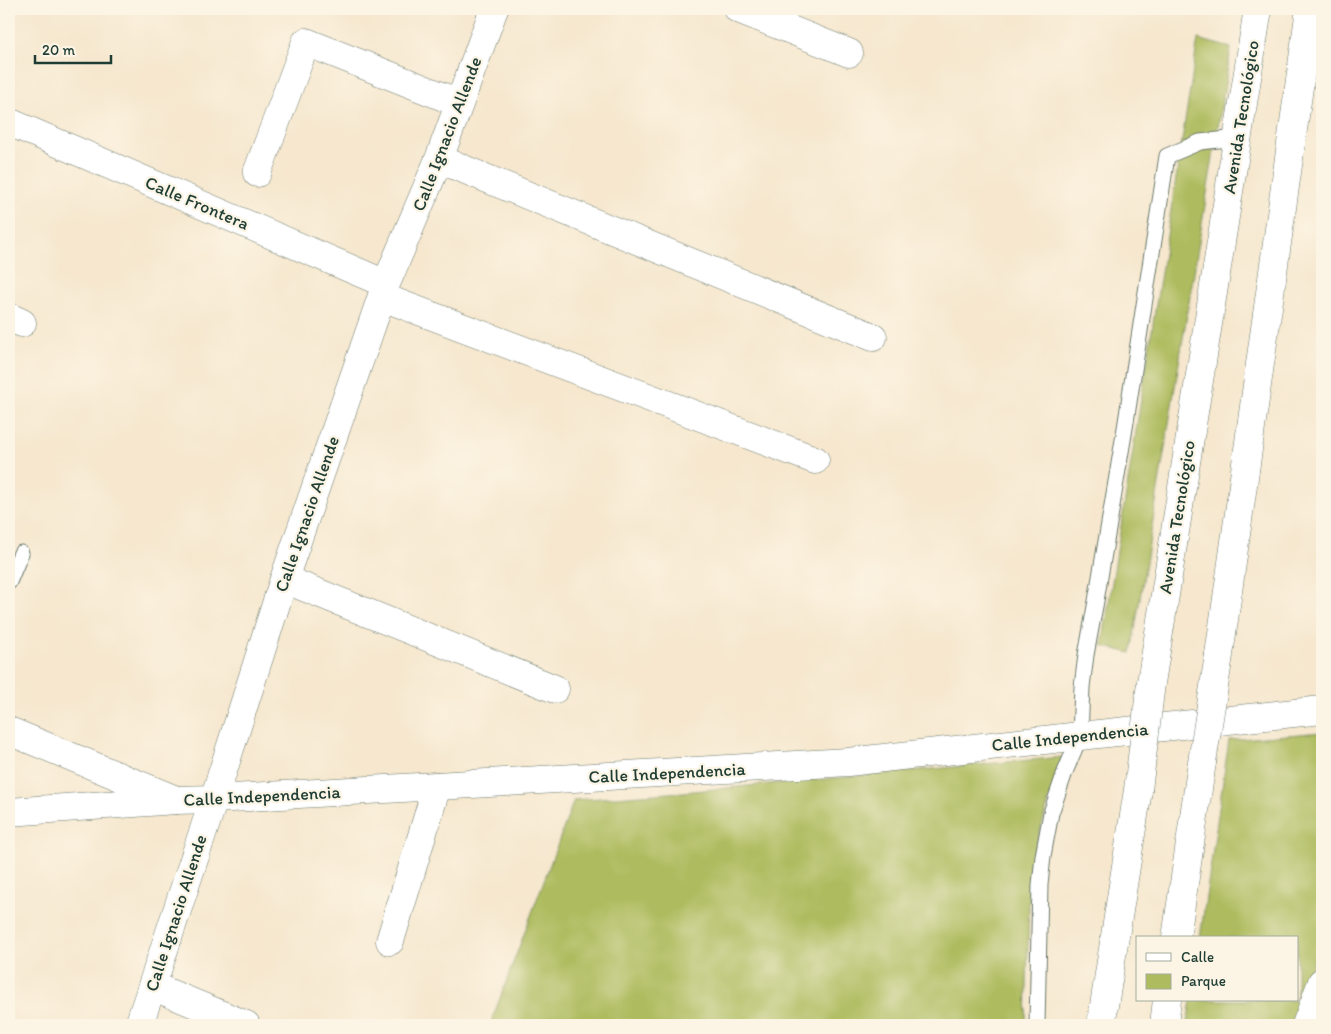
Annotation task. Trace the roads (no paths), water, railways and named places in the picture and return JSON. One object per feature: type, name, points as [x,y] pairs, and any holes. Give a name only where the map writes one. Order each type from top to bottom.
[{"type":"street","name":"Calle Ignacio Allende","points":[[138,1025],[214,799],[284,579],[384,291],[439,159],[494,9]]},
{"type":"street","points":[[738,9],[849,54]]},
{"type":"street","name":"Avenida Tecnológico","points":[[1101,1025],[1138,790],[1151,682],[1258,9]]},
{"type":"street","points":[[1176,936],[1219,655],[1310,9]]},
{"type":"street","points":[[257,172],[306,42],[459,103]]},
{"type":"street","name":"Calle Frontera","points":[[9,122],[384,291],[814,460]]},
{"type":"street","points":[[439,159],[872,337]]},
{"type":"street","points":[[284,579],[555,690]]},
{"type":"street","name":"Calle Independencia","points":[[9,812],[176,800],[848,762],[1322,710]]},
{"type":"street","points":[[9,731],[176,800]]},
{"type":"street","points":[[390,941],[437,786]]},
{"type":"street","points":[[1306,1025],[1322,984]]},
{"type":"street","points":[[152,986],[246,1025]]},
{"type":"street","points":[[1164,1025],[1167,1002]]},
{"type":"lane","points":[[1037,1025],[1040,885],[1043,856],[1051,813],[1080,736],[1082,687],[1086,655],[1125,428],[1167,156],[1200,142],[1237,138]]},
{"type":"lane","points":[[9,582],[21,553]]}]
